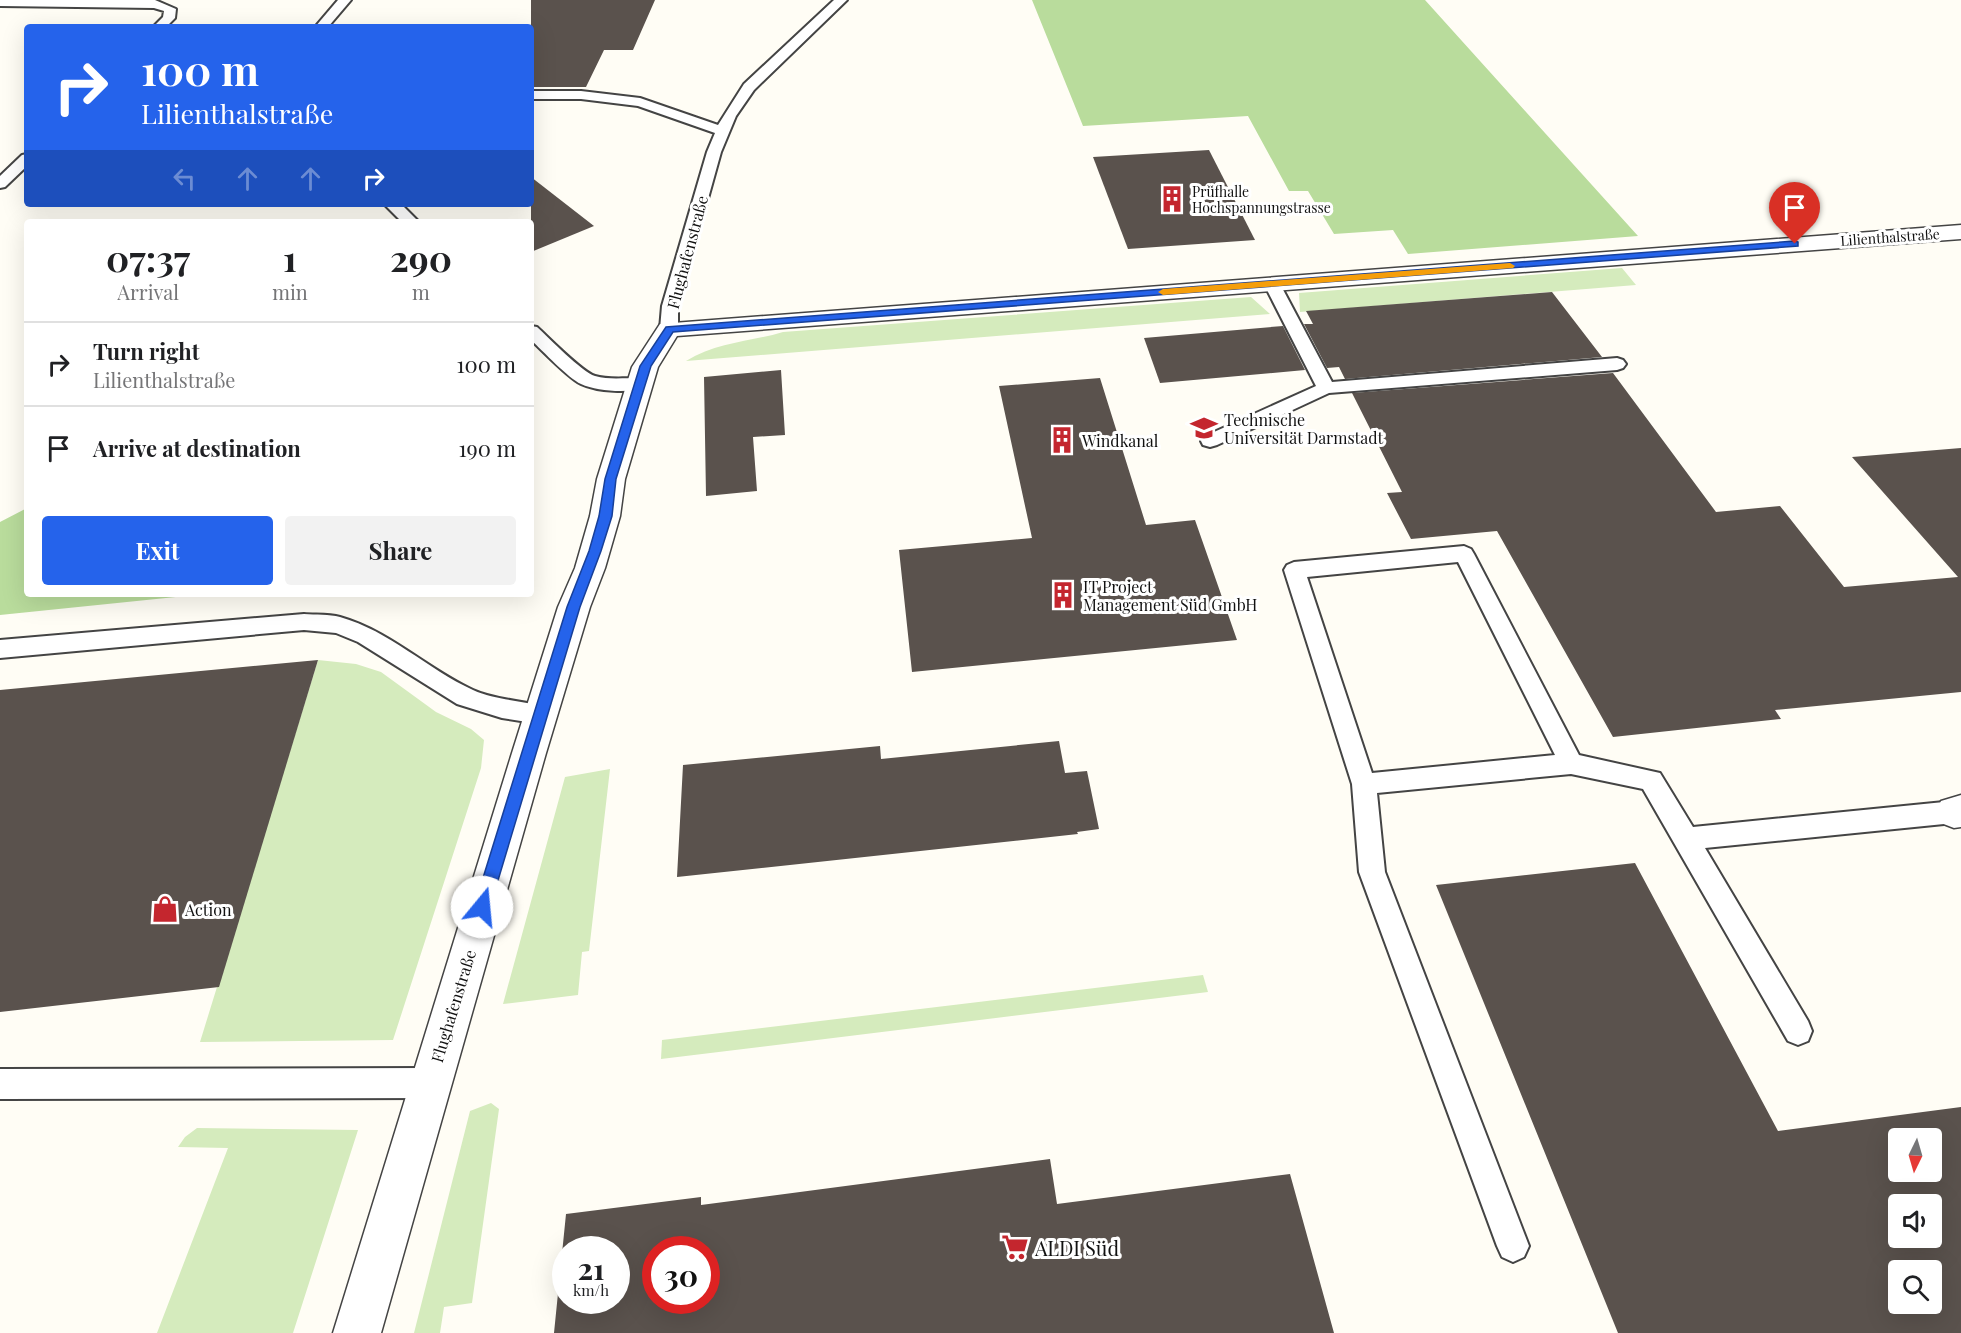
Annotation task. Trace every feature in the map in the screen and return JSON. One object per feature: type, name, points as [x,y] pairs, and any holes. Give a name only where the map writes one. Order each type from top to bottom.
[{"type":"street","name":"Lilienthalstraße","points":[[669,329],[1961,232]]},
{"type":"street","name":"Flughafenstraße","points":[[357,1333],[429,1083],[540,715],[574,607],[590,568],[605,516],[610,479],[645,366],[669,329]]},
{"type":"lane","points":[[324,24],[345,0]]},
{"type":"lane","name":"Flughafenstraße","points":[[669,329],[670,306],[722,130],[729,116],[749,87],[841,0]]},
{"type":"lane","points":[[0,2],[155,4],[170,9],[169,18],[162,24]]},
{"type":"lane","points":[[534,95],[581,95],[640,102],[722,130]]},
{"type":"lane","points":[[0,183],[24,161]]},
{"type":"lane","points":[[395,207],[408,219]]},
{"type":"lane","points":[[1272,284],[1326,388]]},
{"type":"lane","points":[[534,334],[586,380],[606,384],[640,384]]},
{"type":"lane","points":[[1210,441],[1326,388],[1617,364]]},
{"type":"lane","points":[[1514,1246],[1372,872],[1364,784],[1294,570],[1464,554],[1571,764]]},
{"type":"lane","points":[[0,649],[304,622],[338,625],[366,636],[465,697],[502,709],[540,715]]},
{"type":"lane","points":[[1364,784],[1571,764],[1651,780],[1798,1031]]},
{"type":"lane","points":[[1686,839],[1958,812]]},
{"type":"lane","points":[[0,1084],[429,1083]]},
{"type":"green space","points":[[1032,0],[1425,0],[1638,236],[1408,254],[1393,230],[1334,234],[1308,191],[1289,191],[1248,116],[1083,126]]},
{"type":"green space","points":[[1622,268],[1636,285],[1300,312],[1299,293]]},
{"type":"green space","points":[[1251,297],[1270,314],[686,361],[722,346],[783,332]]},
{"type":"green space","points":[[24,510],[24,597],[176,597],[0,615],[0,522]]},
{"type":"green space","points":[[318,660],[356,664],[381,672],[436,712],[471,729],[484,740],[481,768],[393,1040],[200,1042]]},
{"type":"green space","points":[[610,769],[589,951],[582,952],[578,995],[503,1004],[565,777]]},
{"type":"green space","points":[[1203,975],[1208,992],[661,1059],[662,1040]]},
{"type":"green space","points":[[491,1103],[499,1109],[472,1303],[444,1307],[440,1333],[414,1333],[470,1111]]},
{"type":"green space","points":[[197,1128],[358,1130],[293,1333],[157,1333],[228,1148],[178,1147],[185,1137]]},
{"type":"building","points":[[531,0],[655,0],[633,50],[604,50],[586,87],[534,87],[534,24],[531,24]]},
{"type":"building","name":"Prüfhalle Hochspannungstrasse","points":[[1209,150],[1255,240],[1128,249],[1093,157]]},
{"type":"building","points":[[534,179],[594,226],[534,251],[534,219],[531,219],[531,207],[534,207]]},
{"type":"building","points":[[1552,292],[1602,357],[1345,379],[1339,367],[1327,368],[1304,324],[1313,324],[1306,311]]},
{"type":"building","points":[[1283,326],[1305,370],[1160,383],[1144,338]]},
{"type":"building","points":[[781,370],[785,435],[753,437],[757,491],[706,496],[704,377]]},
{"type":"building","points":[[1613,373],[1716,512],[1780,506],[1844,587],[1958,577],[1852,457],[1961,448],[1961,692],[1775,710],[1781,719],[1613,737],[1497,531],[1411,539],[1387,493],[1402,492],[1352,393]]},
{"type":"building","name":"IT Project Management Süd GmbH","points":[[1100,378],[1146,525],[1195,520],[1237,640],[912,672],[899,550],[1032,538],[999,386]]},
{"type":"building","points":[[318,660],[219,987],[0,1012],[0,690]]},
{"type":"building","points":[[1059,741],[1065,773],[1087,771],[1099,829],[1077,832],[1078,834],[677,877],[683,765],[880,746],[881,759]]},
{"type":"building","points":[[1635,863],[1778,1131],[1961,1107],[1961,1333],[1618,1333],[1436,885]]},
{"type":"building","name":"ALDI Süd","points":[[1050,1159],[1057,1204],[1290,1174],[1334,1333],[554,1333],[556,1314],[630,1314],[630,1236],[564,1236],[566,1214],[701,1197],[701,1205]]},
{"type":"slow traffic","points":[[1163,292],[1510,266]]},
{"type":"place","name":"Prüfhalle Hochspannungstrasse","points":[[1172,199]]},
{"type":"place","name":"Technische Universität Darmstadt","points":[[1204,428]]},
{"type":"place","name":"Windkanal","points":[[1062,440]]},
{"type":"place","name":"IT Project Management Süd GmbH","points":[[1063,595]]},
{"type":"place","name":"Action","points":[[165,909]]},
{"type":"place","name":"ALDI Süd","points":[[1015,1247]]},
{"type":"route","points":[[482,907],[574,607],[590,568],[605,516],[610,479],[645,366],[669,329],[1795,244]]}]
